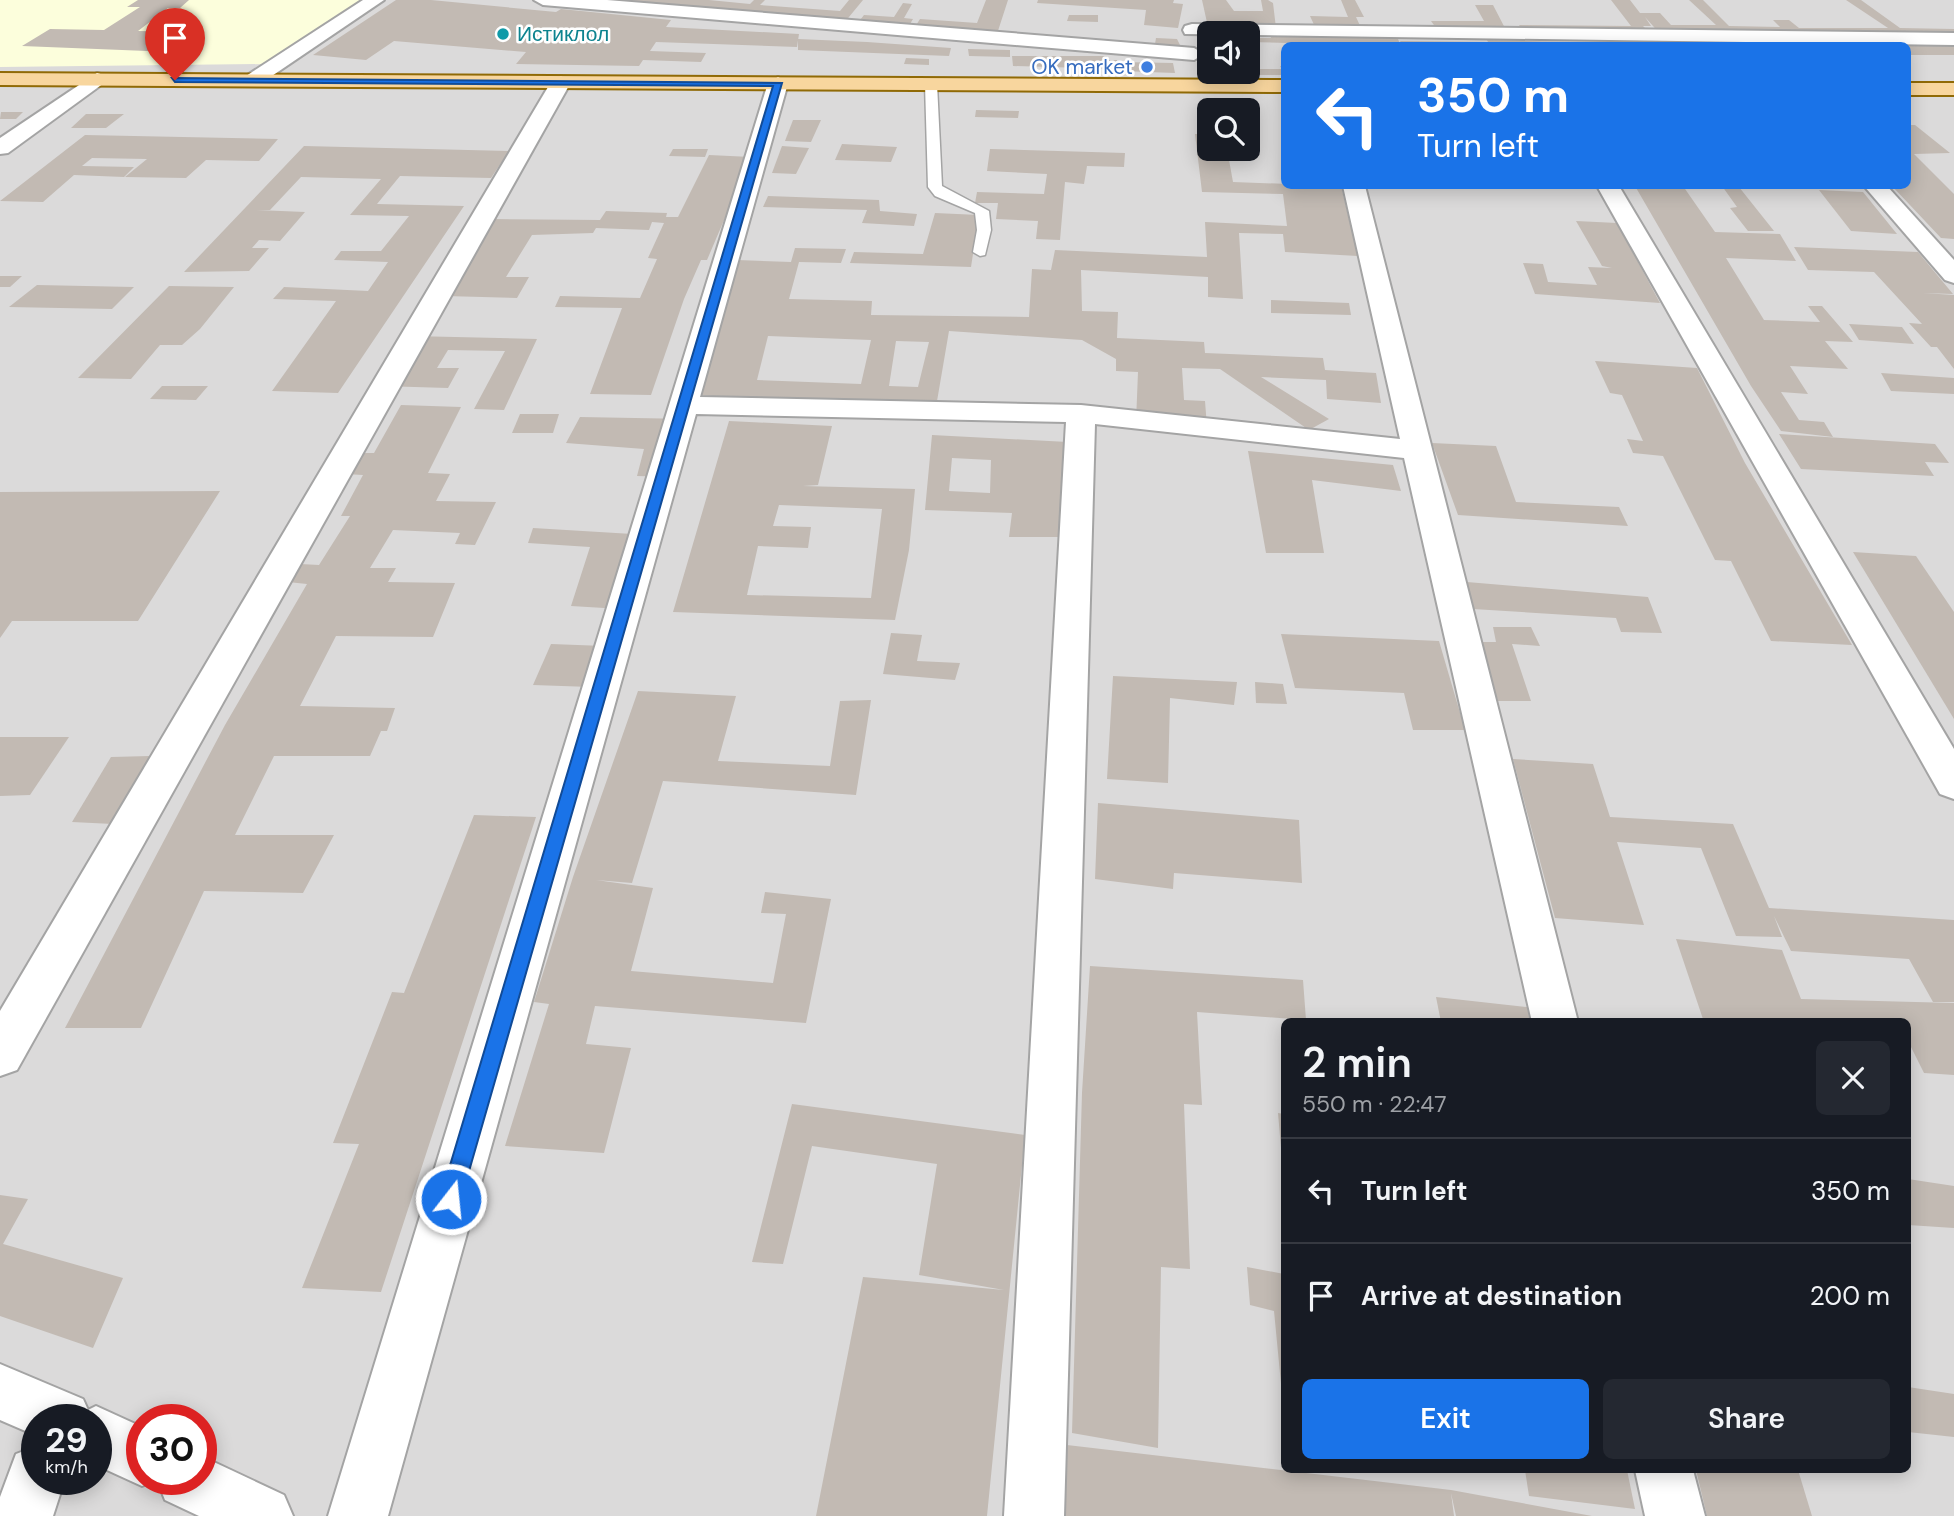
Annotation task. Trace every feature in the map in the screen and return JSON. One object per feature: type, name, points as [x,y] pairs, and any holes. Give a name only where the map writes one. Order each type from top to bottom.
[{"type":"main road","points":[[0,79],[1281,86]]},
{"type":"main road","points":[[1911,89],[1954,89]]},
{"type":"street","points":[[253,80],[375,0]]},
{"type":"street","points":[[543,0],[1194,54]]},
{"type":"street","points":[[1191,10],[1194,85]]},
{"type":"street","points":[[1192,30],[1954,39]]},
{"type":"street","points":[[0,148],[97,79]]},
{"type":"street","points":[[0,1054],[562,82]]},
{"type":"street","points":[[358,1516],[778,83]]},
{"type":"street","points":[[1355,189],[1554,1018]]},
{"type":"street","points":[[1610,189],[1954,783]]},
{"type":"street","points":[[1878,189],[1954,275]]},
{"type":"street","points":[[683,405],[1080,414],[1418,450]]},
{"type":"street","points":[[1034,1516],[1080,414]]},
{"type":"street","points":[[0,1392],[27,1404]]},
{"type":"street","points":[[1665,1473],[1675,1516]]},
{"type":"street","points":[[217,1494],[263,1516]]},
{"type":"street","points":[[23,1516],[30,1495]]},
{"type":"lane","points":[[931,84],[934,187],[982,211],[984,230],[980,252]]},
{"type":"shaded area","points":[[0,0],[1954,0],[1954,1516],[0,1516]]},
{"type":"shaded area","points":[[0,0],[363,0],[267,64],[0,67]]},
{"type":"building","points":[[138,0],[189,0],[180,8],[168,8],[138,31],[195,32],[172,52],[22,46],[50,29],[104,30],[140,7],[127,7]]},
{"type":"building","name":"Истиклол","points":[[396,0],[431,0],[556,12],[561,9],[671,20],[666,27],[799,34],[797,47],[656,42],[650,51],[706,53],[701,62],[643,60],[639,66],[516,64],[526,52],[394,41],[366,60],[313,55]]},
{"type":"building","points":[[598,0],[709,0],[750,4],[754,0],[765,0],[760,5],[840,11],[849,0],[863,0],[844,23]]},
{"type":"building","points":[[986,0],[1008,0],[996,37],[913,30],[920,19],[977,23]]},
{"type":"building","points":[[1038,0],[1174,0],[1173,3],[1183,4],[1178,28],[1144,25],[1146,10],[1037,3]]},
{"type":"building","points":[[1202,0],[1226,0],[1234,11],[1263,11],[1261,0],[1268,0],[1273,3],[1276,28],[1260,28],[1260,21],[1207,21]]},
{"type":"building","points":[[1341,0],[1355,0],[1364,17],[1356,17],[1362,30],[1316,29],[1310,16],[1348,17]]},
{"type":"building","points":[[1611,0],[1630,0],[1640,13],[1660,13],[1671,25],[1716,25],[1689,0],[1703,0],[1729,26],[1780,27],[1773,20],[1789,20],[1799,28],[1888,28],[1846,0],[1861,0],[1900,28],[1954,29],[1954,39],[1661,35],[1645,17],[1651,26],[1643,26],[1652,35],[1525,33],[1519,25],[1631,26]]},
{"type":"building","points":[[903,3],[912,4],[904,18],[913,19],[907,29],[857,24],[864,15],[894,17]]},
{"type":"building","points":[[1475,5],[1493,5],[1507,32],[1439,32],[1431,21],[1484,21]]},
{"type":"building","points":[[1069,15],[1098,15],[1098,22],[1067,21]]},
{"type":"building","points":[[1270,33],[1398,39],[1399,42],[1260,42],[1260,38],[1271,38]]},
{"type":"building","points":[[1156,38],[1177,39],[1183,51],[1154,50]]},
{"type":"building","points":[[798,39],[951,48],[949,56],[798,50]]},
{"type":"building","points":[[1487,40],[1571,42],[1488,42]]},
{"type":"building","points":[[1654,40],[1719,42],[1656,42]]},
{"type":"building","points":[[1400,41],[1488,42],[1401,42]]},
{"type":"building","points":[[1911,43],[1954,43],[1954,55],[1911,55]]},
{"type":"building","points":[[968,49],[1010,50],[1010,57],[969,56]]},
{"type":"building","points":[[1012,56],[1107,56],[1108,60],[1117,60],[1118,69],[1013,66]]},
{"type":"building","points":[[906,58],[929,59],[929,65],[904,64]]},
{"type":"building","name":"OK market","points":[[1121,62],[1173,63],[1175,73],[1121,71]]},
{"type":"building","points":[[1260,69],[1281,69],[1281,75],[1260,75]]},
{"type":"building","points":[[976,110],[1019,111],[1018,118],[975,117]]},
{"type":"building","points":[[1,112],[23,112],[16,119],[0,119]]},
{"type":"building","points":[[86,114],[124,114],[106,128],[71,128]]},
{"type":"building","points":[[793,120],[821,120],[811,142],[785,141]]},
{"type":"building","points":[[1911,125],[1915,125],[1950,153],[1914,154],[1954,194],[1954,239],[1941,238],[1895,189],[1911,189]]},
{"type":"building","points":[[85,135],[278,139],[259,161],[206,160],[186,178],[125,177],[147,159],[92,158],[82,166],[134,167],[124,177],[74,175],[43,202],[0,201]]},
{"type":"building","points":[[842,144],[897,147],[891,162],[835,160]]},
{"type":"building","points":[[304,146],[509,151],[491,178],[400,176],[377,204],[464,206],[338,393],[272,391],[336,301],[273,299],[284,287],[368,291],[388,262],[334,260],[341,251],[381,251],[409,216],[350,215],[381,179],[301,177],[270,210],[257,210],[305,212],[280,241],[259,240],[252,248],[269,248],[249,271],[184,272]]},
{"type":"building","points":[[782,146],[809,148],[796,174],[772,173]]},
{"type":"building","points":[[673,149],[708,149],[705,157],[669,156]]},
{"type":"building","points":[[990,149],[1125,153],[1124,167],[1087,166],[1084,184],[1065,182],[1060,240],[1036,239],[1038,221],[996,219],[998,203],[975,203],[977,192],[1044,194],[1047,174],[987,171]]},
{"type":"building","points":[[709,155],[751,157],[707,260],[701,260],[684,299],[651,395],[590,394],[622,308],[555,307],[560,296],[640,298],[657,259],[648,258],[664,223],[652,222],[649,230],[596,228],[593,233],[532,235],[506,277],[529,277],[517,298],[445,296],[493,219],[600,220],[606,211],[667,213],[666,217],[678,217]]},
{"type":"building","points":[[1198,161],[1229,161],[1233,182],[1281,184],[1281,189],[1342,189],[1358,256],[1285,252],[1283,234],[1239,233],[1243,299],[1208,297],[1208,277],[1081,270],[1082,311],[1118,312],[1117,338],[1204,342],[1205,353],[1323,358],[1325,370],[1376,373],[1381,403],[1327,399],[1326,380],[1261,377],[1329,419],[1309,430],[1220,369],[1182,368],[1184,400],[1205,401],[1207,427],[1136,422],[1138,372],[1116,371],[1116,359],[1082,340],[949,331],[936,407],[692,395],[737,260],[791,262],[795,248],[846,249],[841,263],[799,262],[789,299],[872,301],[871,315],[1029,317],[1032,269],[1051,270],[1055,250],[1207,257],[1205,222],[1287,226],[1283,194],[1202,192]],"holes":[[[768,336],[871,340],[861,384],[757,380]],[[896,341],[929,342],[918,387],[889,386]]]},
{"type":"building","points":[[1637,189],[1685,189],[1715,232],[1780,234],[1796,261],[1726,258],[1764,320],[1820,322],[1808,306],[1822,306],[1853,342],[1825,341],[1848,369],[1790,366],[1808,394],[1781,392],[1799,420],[1824,422],[1833,437],[1781,431],[1751,386]]},
{"type":"building","points":[[1724,189],[1741,189],[1774,231],[1748,231],[1730,208],[1737,207]]},
{"type":"building","points":[[1819,190],[1863,192],[1897,234],[1851,231]]},
{"type":"building","points":[[768,196],[879,200],[880,211],[917,214],[914,226],[862,223],[867,210],[763,207]]},
{"type":"building","points":[[935,213],[979,215],[971,267],[850,263],[854,252],[923,254]]},
{"type":"building","points":[[1576,221],[1617,223],[1660,303],[1535,294],[1523,263],[1543,264],[1548,282],[1597,285],[1588,267],[1612,268],[1602,266]]},
{"type":"building","points":[[1794,247],[1918,252],[1953,294],[1923,293],[1954,295],[1954,369],[1937,347],[1931,347],[1909,323],[1922,324],[1874,272],[1808,270]]},
{"type":"building","points":[[0,276],[22,276],[10,287],[0,287]]},
{"type":"building","points":[[37,285],[134,287],[112,309],[9,307]]},
{"type":"building","points":[[169,286],[234,287],[200,329],[182,345],[160,345],[131,379],[78,378]]},
{"type":"building","points":[[1271,300],[1349,303],[1351,315],[1271,313]]},
{"type":"building","points":[[1849,324],[1902,327],[1914,344],[1859,340]]},
{"type":"building","points":[[411,336],[537,339],[504,410],[474,409],[505,351],[448,350],[437,368],[459,368],[448,388],[381,386]]},
{"type":"building","points":[[1595,361],[1697,368],[1745,463],[1852,645],[1771,641],[1731,561],[1715,560],[1663,456],[1633,453],[1627,439],[1643,441],[1622,395],[1610,393]]},
{"type":"building","points":[[1881,373],[1954,378],[1954,394],[1891,391]]},
{"type":"building","points":[[162,386],[208,386],[196,400],[150,399]]},
{"type":"building","points":[[401,405],[461,407],[428,473],[450,474],[436,501],[496,502],[475,545],[455,544],[460,533],[393,530],[370,568],[396,568],[388,582],[455,583],[433,637],[336,636],[300,706],[395,708],[387,731],[381,731],[370,756],[274,756],[235,835],[334,835],[303,893],[204,891],[141,1028],[65,1028],[225,725],[307,584],[288,582],[300,564],[319,565],[350,516],[341,516],[363,475],[345,474],[358,453],[374,453]]},
{"type":"building","points":[[520,414],[559,414],[553,433],[512,433]]},
{"type":"building","points":[[580,417],[690,419],[672,477],[637,476],[644,449],[566,443]]},
{"type":"building","points":[[729,421],[832,426],[818,485],[803,486],[915,489],[909,550],[895,620],[673,612]],"holes":[[[779,505],[882,509],[871,598],[747,595],[758,546],[808,548],[811,527],[773,526]]]},
{"type":"building","points":[[1779,434],[1935,444],[1949,463],[1925,462],[1934,476],[1801,469]]},
{"type":"building","points":[[932,435],[1068,442],[1065,537],[1009,537],[1012,513],[925,510]],"holes":[[[952,458],[991,460],[990,493],[949,491]]]},
{"type":"building","points":[[1432,443],[1496,446],[1516,502],[1619,507],[1628,526],[1458,515]]},
{"type":"building","points":[[1248,451],[1393,465],[1401,491],[1312,480],[1324,553],[1266,553]]},
{"type":"building","points":[[220,491],[138,621],[12,621],[0,638],[0,492]]},
{"type":"building","points":[[533,528],[649,535],[621,609],[571,606],[590,547],[528,543]]},
{"type":"building","points":[[1853,552],[1916,556],[1954,612],[1954,719]]},
{"type":"building","points":[[1467,582],[1648,597],[1662,633],[1621,632],[1616,618],[1473,609]]},
{"type":"building","points":[[1493,627],[1531,627],[1540,646],[1512,644],[1531,701],[1498,701],[1480,642],[1496,642]]},
{"type":"building","points":[[891,633],[922,635],[917,661],[960,663],[955,680],[883,674]]},
{"type":"building","points":[[1281,634],[1439,641],[1465,730],[1413,730],[1404,693],[1295,688]]},
{"type":"building","points":[[551,644],[604,646],[591,687],[533,685]]},
{"type":"building","points":[[1113,676],[1237,682],[1234,705],[1170,698],[1168,783],[1107,779]]},
{"type":"building","points":[[1255,682],[1283,684],[1287,704],[1256,703]]},
{"type":"building","points":[[638,691],[736,696],[718,761],[830,766],[840,701],[871,700],[856,795],[663,781],[632,883],[596,880],[653,888],[631,971],[773,983],[786,914],[761,913],[765,892],[831,899],[806,1023],[595,1006],[586,1044],[631,1048],[604,1153],[505,1146],[549,1004],[534,1002],[573,877]]},
{"type":"building","points":[[0,737],[69,737],[30,795],[0,796]]},
{"type":"building","points":[[150,756],[113,824],[72,822],[111,757]]},
{"type":"building","points":[[1513,759],[1593,764],[1610,817],[1733,824],[1769,908],[1954,920],[1954,1002],[1933,1002],[1909,959],[1791,951],[1774,916],[1782,937],[1736,936],[1701,848],[1617,842],[1644,925],[1555,918]]},
{"type":"building","points":[[1098,803],[1299,820],[1302,883],[1174,873],[1173,889],[1095,879]]},
{"type":"building","points":[[474,815],[536,817],[381,1292],[302,1288],[359,1144],[333,1143],[392,992],[404,993]]},
{"type":"building","points":[[1676,939],[1782,950],[1801,999],[1954,1003],[1954,1075],[1924,1073],[1911,1047],[1911,1018],[1703,1018]]},
{"type":"building","points":[[1090,966],[1303,980],[1306,1018],[1197,1012],[1202,1105],[1184,1104],[1190,1269],[1161,1267],[1158,1448],[1072,1433],[1082,1093]]},
{"type":"building","points":[[1436,997],[1527,1007],[1529,1018],[1440,1018]]},
{"type":"building","points":[[792,1104],[1025,1135],[987,1516],[816,1516],[863,1277],[1004,1290],[919,1275],[937,1164],[812,1146],[783,1264],[752,1262]]},
{"type":"building","points":[[1278,1113],[1281,1114],[1281,1148]]},
{"type":"building","points":[[1911,1179],[1954,1186],[1954,1228],[1911,1225]]},
{"type":"building","points":[[0,1195],[28,1199],[3,1244],[123,1278],[93,1348],[0,1316]]},
{"type":"building","points":[[1247,1267],[1281,1273],[1281,1384],[1274,1311],[1250,1305]]},
{"type":"building","points":[[1911,1387],[1954,1394],[1954,1437],[1911,1432]]},
{"type":"building","points":[[1067,1445],[1281,1470],[1281,1473],[1306,1473],[1451,1490],[1592,1516],[1456,1516],[1451,1493],[1454,1516],[1063,1516]]},
{"type":"building","points":[[1525,1473],[1628,1473],[1635,1509],[1529,1496]]},
{"type":"building","points":[[1697,1473],[1799,1473],[1812,1516],[1707,1516]]},
{"type":"place","name":"Истиклол","points":[[503,34]]},
{"type":"place","name":"OK market","points":[[1147,67]]},
{"type":"route","points":[[175,80],[778,83],[451,1199]]}]
